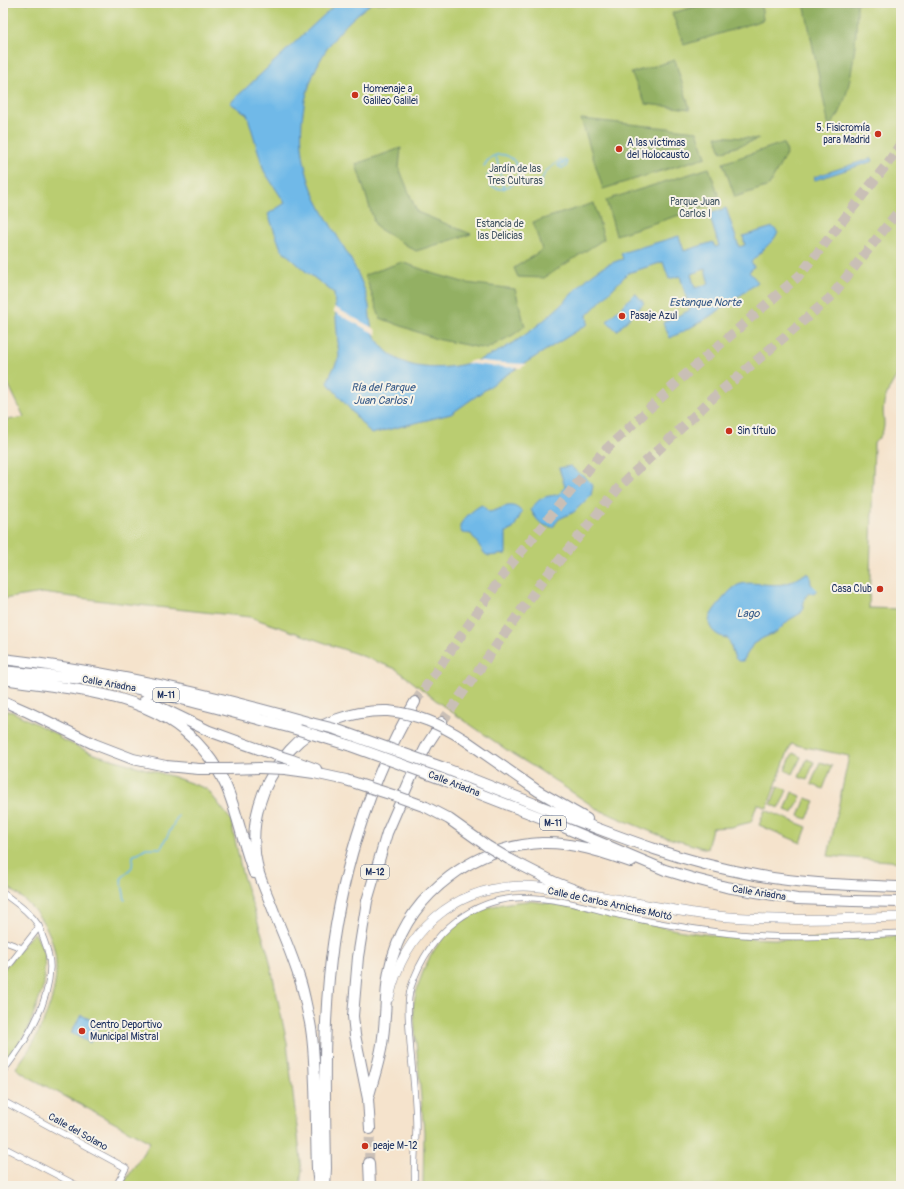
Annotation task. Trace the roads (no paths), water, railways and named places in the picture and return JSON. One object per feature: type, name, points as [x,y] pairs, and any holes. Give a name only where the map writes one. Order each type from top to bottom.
[{"type":"highway","name":"Calle Ariadna","points":[[3,659],[91,671],[140,680],[251,706],[335,730],[444,768],[619,837],[672,856],[751,875],[817,884],[901,887]]},
{"type":"highway","name":"Calle Ariadna","points":[[3,671],[108,683],[159,693],[212,706],[322,737],[439,778],[542,818],[665,870],[726,887],[797,899],[901,902]]},
{"type":"highway","points":[[31,674],[113,690],[141,698],[209,730],[346,780],[426,807],[449,819],[509,860],[554,882],[585,894]]},
{"type":"highway","points":[[3,679],[86,691],[115,697],[148,708],[173,722],[186,732],[214,764],[226,787],[250,862],[264,898],[285,942]]},
{"type":"highway","points":[[3,702],[28,712],[94,744],[133,758],[166,766],[199,769],[285,769],[314,773],[346,780]]},
{"type":"highway","name":"M-12","points":[[325,1186],[326,1019],[329,977],[336,923],[346,874],[366,809],[386,761],[415,702]]},
{"type":"highway","points":[[318,1186],[314,1062],[310,1020],[300,980],[258,870],[254,845],[258,804],[270,777],[279,762],[296,743],[315,730],[334,720],[355,714],[375,711],[388,711],[416,716],[433,722],[465,740],[538,791],[619,837]]},
{"type":"highway","name":"M-12","points":[[370,1129],[368,1099],[355,1035],[353,1016],[358,957],[367,901],[387,833],[413,773],[442,722]]},
{"type":"highway","points":[[368,1099],[383,1040],[389,970],[397,944],[409,920],[419,906],[454,872],[500,850],[543,843],[583,847],[645,867],[665,870]]},
{"type":"highway","points":[[386,1011],[394,978],[405,954],[427,925],[451,906],[475,894],[489,890],[525,886],[585,894],[651,906],[728,916],[785,919],[901,917]]},
{"type":"highway","points":[[862,918],[901,922]]},
{"type":"highway","points":[[369,1163],[370,1186]]},
{"type":"street","points":[[3,893],[28,913],[39,926],[50,966],[48,986],[30,1032],[3,1071]]},
{"type":"street","name":"Calle de Carlos Arniches Moltó","points":[[415,1186],[416,1127],[408,1010],[411,989],[429,949],[439,936],[459,918],[481,906],[496,901],[519,897],[536,898],[571,903],[682,928],[755,936],[826,936],[901,933]]},
{"type":"street","points":[[3,972],[39,926]]},
{"type":"street","points":[[3,941],[22,948]]},
{"type":"street","name":"Calle del Solano","points":[[3,1101],[126,1168],[116,1186]]},
{"type":"street","points":[[3,1147],[78,1186]]},
{"type":"water","name":"Ría del Parque Juan Carlos I","points":[[337,3],[372,3],[351,20],[334,40],[320,61],[309,85],[303,110],[302,136],[304,163],[317,200],[353,263],[362,282],[369,306],[373,332],[387,352],[400,361],[415,366],[443,367],[462,365],[481,359],[498,351],[532,330],[562,304],[589,277],[604,267],[623,259],[621,253],[679,236],[684,251],[713,242],[715,247],[719,246],[709,214],[726,208],[739,247],[745,245],[743,236],[773,227],[778,233],[751,262],[754,267],[749,272],[758,282],[716,313],[670,338],[663,323],[690,310],[680,276],[669,279],[663,262],[628,273],[587,315],[588,324],[506,375],[451,414],[371,434],[327,382],[339,357],[334,293],[304,270],[281,249],[268,214],[285,203],[264,171],[247,114],[230,103]],"holes":[[[705,269],[709,284],[695,288],[691,274]]]},
{"type":"water","points":[[872,158],[873,161],[815,180],[814,177]]},
{"type":"water","points":[[635,293],[644,303],[617,331],[607,321]]},
{"type":"water","points":[[571,466],[591,483],[593,486],[591,495],[574,512],[559,519],[553,527],[545,526],[537,519],[531,510],[541,499],[558,494],[562,491],[565,487],[559,468]]},
{"type":"water","points":[[482,505],[489,512],[506,506],[514,506],[522,512],[513,529],[506,532],[506,554],[489,556],[485,554],[471,534],[462,533],[460,526],[463,520]]},
{"type":"water","name":"Lago","points":[[807,573],[810,575],[811,584],[817,590],[805,597],[801,613],[789,620],[777,632],[753,644],[743,661],[738,661],[734,656],[727,638],[717,634],[710,626],[710,618],[716,607],[729,592],[738,585],[748,583],[773,585],[785,584]]},
{"type":"water","points":[[81,1015],[100,1024],[90,1043],[71,1033]]},
{"type":"waterway","points":[[484,166],[490,158],[497,155],[504,155],[515,162],[518,169],[517,177],[512,185],[501,189],[490,186]]},
{"type":"waterway","points":[[496,156],[504,189]]},
{"type":"waterway","points":[[541,189],[541,182],[545,172],[564,159],[567,163],[566,167],[562,168],[558,166],[564,162],[564,164],[561,165],[562,164]]},
{"type":"waterway","points":[[487,176],[517,166]]},
{"type":"waterway","points":[[125,900],[121,879],[132,867],[133,856],[146,848],[161,848],[178,816]]},
{"type":"tunnel","points":[[415,702],[508,568],[601,454],[685,375],[800,275],[888,163],[901,143]]},
{"type":"tunnel","points":[[442,722],[540,584],[621,485],[715,396],[830,298],[901,208]]},
{"type":"tunnel","points":[[369,1163],[370,1129]]},
{"type":"place","name":"Homenaje a Galileo Galilei","points":[[355,95]]},
{"type":"place","name":"5. Fisicromía para Madrid","points":[[878,134]]},
{"type":"place","name":"A las víctimas del Holocausto","points":[[619,149]]},
{"type":"place","name":"Pasaje Azul","points":[[622,316]]},
{"type":"place","name":"Sin título","points":[[729,431]]},
{"type":"place","name":"Casa Club","points":[[880,589]]},
{"type":"place","name":"Centro Deportivo Municipal Mistral","points":[[82,1031]]},
{"type":"place","name":"peaje M-12","points":[[365,1146]]},
{"type":"park label","name":"Jardín de las Tres Culturas","points":[[515,174]]},
{"type":"park label","name":"Parque Juan Carlos I","points":[[695,208]]},
{"type":"park label","name":"Estancia de las Delicias","points":[[500,230]]},
{"type":"water label","name":"Estanque Norte","points":[[705,302]]}]
